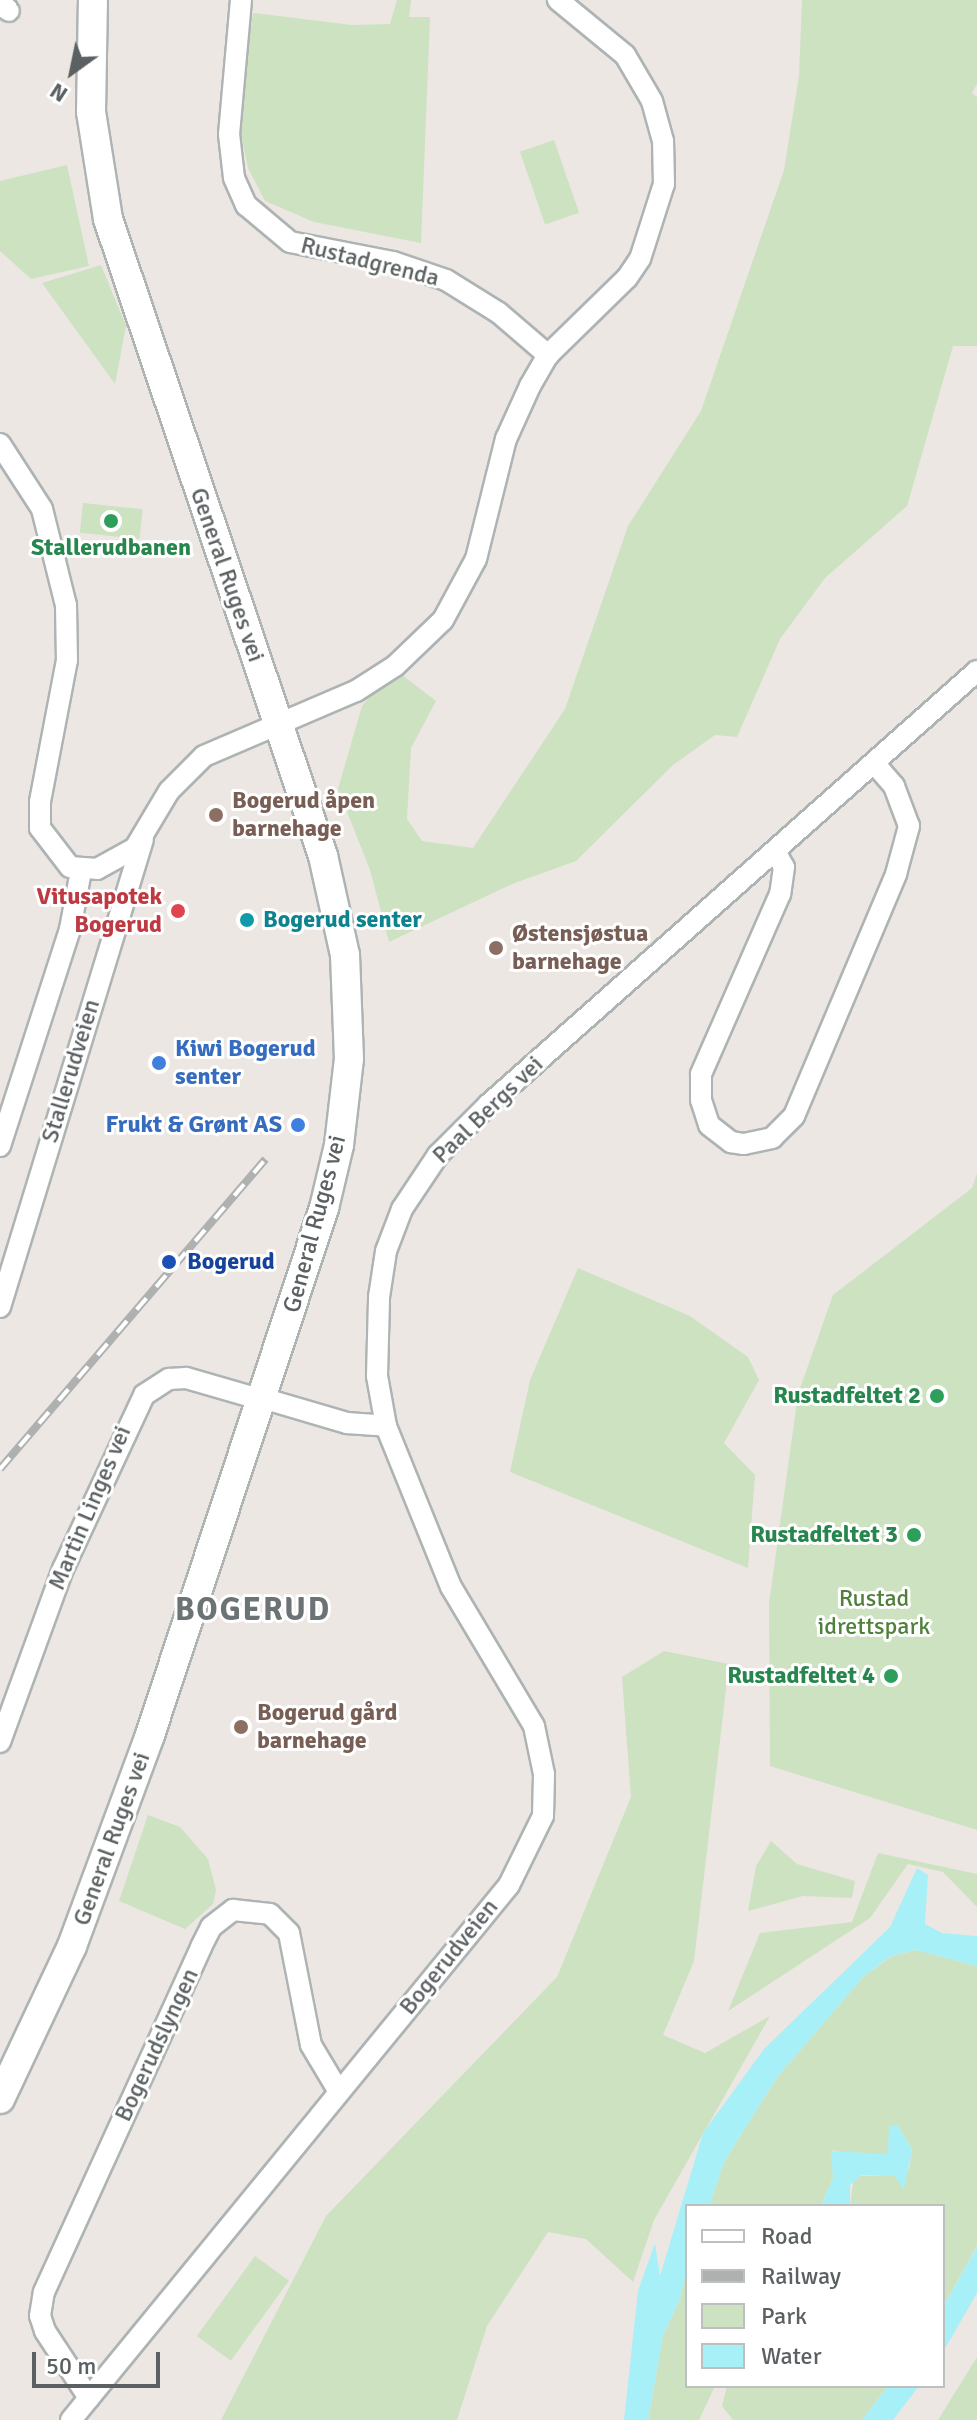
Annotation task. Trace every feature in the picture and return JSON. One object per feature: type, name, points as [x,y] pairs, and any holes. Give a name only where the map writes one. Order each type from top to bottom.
[{"type":"main road","name":"General Ruges vei","points":[[0,2099],[72,1946],[113,1842],[262,1399],[332,1178],[349,1059],[345,955],[330,880],[115,247],[91,112],[93,0]]},
{"type":"street","name":"Rustadgrenda","points":[[241,0],[229,134],[234,178],[246,205],[290,242],[393,262],[446,280],[499,313],[548,355]]},
{"type":"street","points":[[279,724],[384,675],[443,620],[476,559],[514,418],[548,355],[634,269],[650,238],[664,184],[663,141],[650,93],[604,32],[558,0]]},
{"type":"street","points":[[0,444],[42,509],[63,584],[67,660],[38,816],[52,850],[81,871]]},
{"type":"street","name":"Paal Bergs vei","points":[[386,1426],[376,1355],[386,1251],[426,1170],[488,1105],[977,671]]},
{"type":"street","name":"Stallerudveien","points":[[0,1146],[70,929],[81,871],[123,859],[144,836],[191,765],[216,749],[279,724]]},
{"type":"street","points":[[775,851],[784,867],[780,894],[701,1074],[701,1100],[709,1125],[731,1142],[744,1144],[772,1138],[794,1116],[901,860],[908,838],[906,812],[875,764]]},
{"type":"street","name":"Stallerudveien","points":[[0,1307],[144,836]]},
{"type":"street","name":"Martin Linges vei","points":[[0,1742],[63,1569],[144,1395],[169,1379],[186,1378],[262,1399]]},
{"type":"street","points":[[262,1399],[347,1423],[386,1426]]},
{"type":"street","name":"Bogerudveien","points":[[71,2420],[509,1885],[534,1840],[545,1794],[534,1726],[451,1587],[386,1426]]},
{"type":"street","name":"Bogerudslyngen","points":[[89,2398],[45,2331],[40,2316],[44,2292],[201,1947],[211,1927],[233,1910],[270,1914],[289,1933],[311,2045],[339,2092]]},
{"type":"green space","points":[[397,0],[411,0],[409,17],[430,17],[421,243],[314,222],[265,201],[248,168],[238,120],[253,13],[352,25],[390,24]]},
{"type":"green space","points":[[802,0],[977,0],[977,84],[972,93],[977,97],[977,346],[953,346],[907,506],[825,578],[780,639],[737,737],[715,735],[673,765],[576,861],[512,884],[389,942],[370,870],[338,789],[362,706],[393,668],[436,701],[411,748],[407,819],[422,841],[473,848],[565,709],[628,526],[701,411],[784,170],[799,76]]},
{"type":"green space","points":[[554,140],[579,213],[545,225],[520,152]]},
{"type":"green space","points":[[67,165],[89,266],[31,279],[0,251],[0,181]]},
{"type":"green space","points":[[101,265],[126,326],[115,384],[42,283]]},
{"type":"green space","name":"Stallerudbanen","points":[[83,503],[143,509],[140,539],[80,533]]},
{"type":"green space","name":"Rustad idrettspark","points":[[977,1173],[977,1830],[770,1766],[769,1604],[798,1394],[833,1295],[972,1188]]},
{"type":"green space","points":[[578,1268],[690,1316],[748,1357],[759,1380],[724,1443],[755,1475],[748,1568],[510,1472],[530,1380]]},
{"type":"green space","points":[[664,1651],[729,1664],[694,1961],[663,2035],[705,2053],[770,2016],[654,2220],[633,2282],[586,2239],[548,2232],[487,2326],[457,2420],[221,2420],[326,2216],[557,1977],[631,1797],[622,1677]]},
{"type":"green space","points":[[148,1815],[180,1827],[208,1859],[216,1890],[213,1904],[185,1929],[119,1901]]},
{"type":"green space","points":[[771,1841],[797,1864],[855,1881],[852,1898],[803,1896],[748,1911],[756,1866]]},
{"type":"green space","points":[[878,1853],[977,1874],[977,1907],[943,1872],[908,1864],[870,1918],[728,2011],[760,1933],[852,1922]]},
{"type":"green space","points":[[916,1950],[977,1966],[977,2246],[945,2303],[945,2204],[850,2204],[854,2176],[894,2175],[899,2181],[909,2169],[912,2150],[898,2125],[891,2125],[888,2154],[863,2157],[832,2150],[833,2178],[822,2204],[710,2204],[725,2160],[778,2076],[863,1977],[892,1956]]},
{"type":"green space","points":[[255,2256],[289,2281],[231,2361],[197,2336]]},
{"type":"green space","points":[[685,2277],[685,2388],[714,2388],[699,2420],[648,2420],[663,2336],[680,2299]]},
{"type":"green space","points":[[977,2357],[977,2420],[938,2420]]},
{"type":"green space","points":[[726,2388],[886,2388],[862,2420],[733,2420],[722,2406]]},
{"type":"water","points":[[917,1868],[928,1875],[925,1924],[942,1933],[977,1936],[977,1966],[916,1950],[891,1956],[863,1977],[778,2076],[725,2160],[710,2204],[685,2204],[685,2277],[680,2299],[663,2336],[648,2420],[624,2420],[638,2291],[655,2243],[660,2276],[703,2133],[764,2049],[890,1927]]},
{"type":"water","points":[[889,2125],[898,2125],[912,2150],[904,2190],[894,2175],[862,2175],[850,2185],[850,2204],[822,2204],[833,2178],[831,2151],[888,2154]]},
{"type":"water","points":[[977,2247],[977,2293],[945,2349],[945,2303]]},
{"type":"water","points":[[886,2388],[917,2388],[893,2420],[862,2420]]},
{"type":"railway","points":[[0,1469],[266,1159]]},
{"type":"place","name":"Stallerudbanen","points":[[111,521]]},
{"type":"place","name":"Bogerud åpen barnehage","points":[[216,815]]},
{"type":"place","name":"Vitusapotek Bogerud","points":[[178,911]]},
{"type":"place","name":"Bogerud senter","points":[[247,920]]},
{"type":"place","name":"Østensjøstua barnehage","points":[[496,948]]},
{"type":"place","name":"Kiwi Bogerud senter","points":[[159,1063]]},
{"type":"place","name":"Frukt & Grønt AS","points":[[298,1125]]},
{"type":"place","name":"Bogerud","points":[[169,1262]]},
{"type":"place","name":"Rustadfeltet 2","points":[[937,1396]]},
{"type":"place","name":"Rustadfeltet 3","points":[[914,1535]]},
{"type":"place","name":"Rustadfeltet 4","points":[[891,1676]]},
{"type":"place","name":"Bogerud gård barnehage","points":[[241,1727]]},
{"type":"district","name":"BOGERUD","points":[[253,1610]]}]
